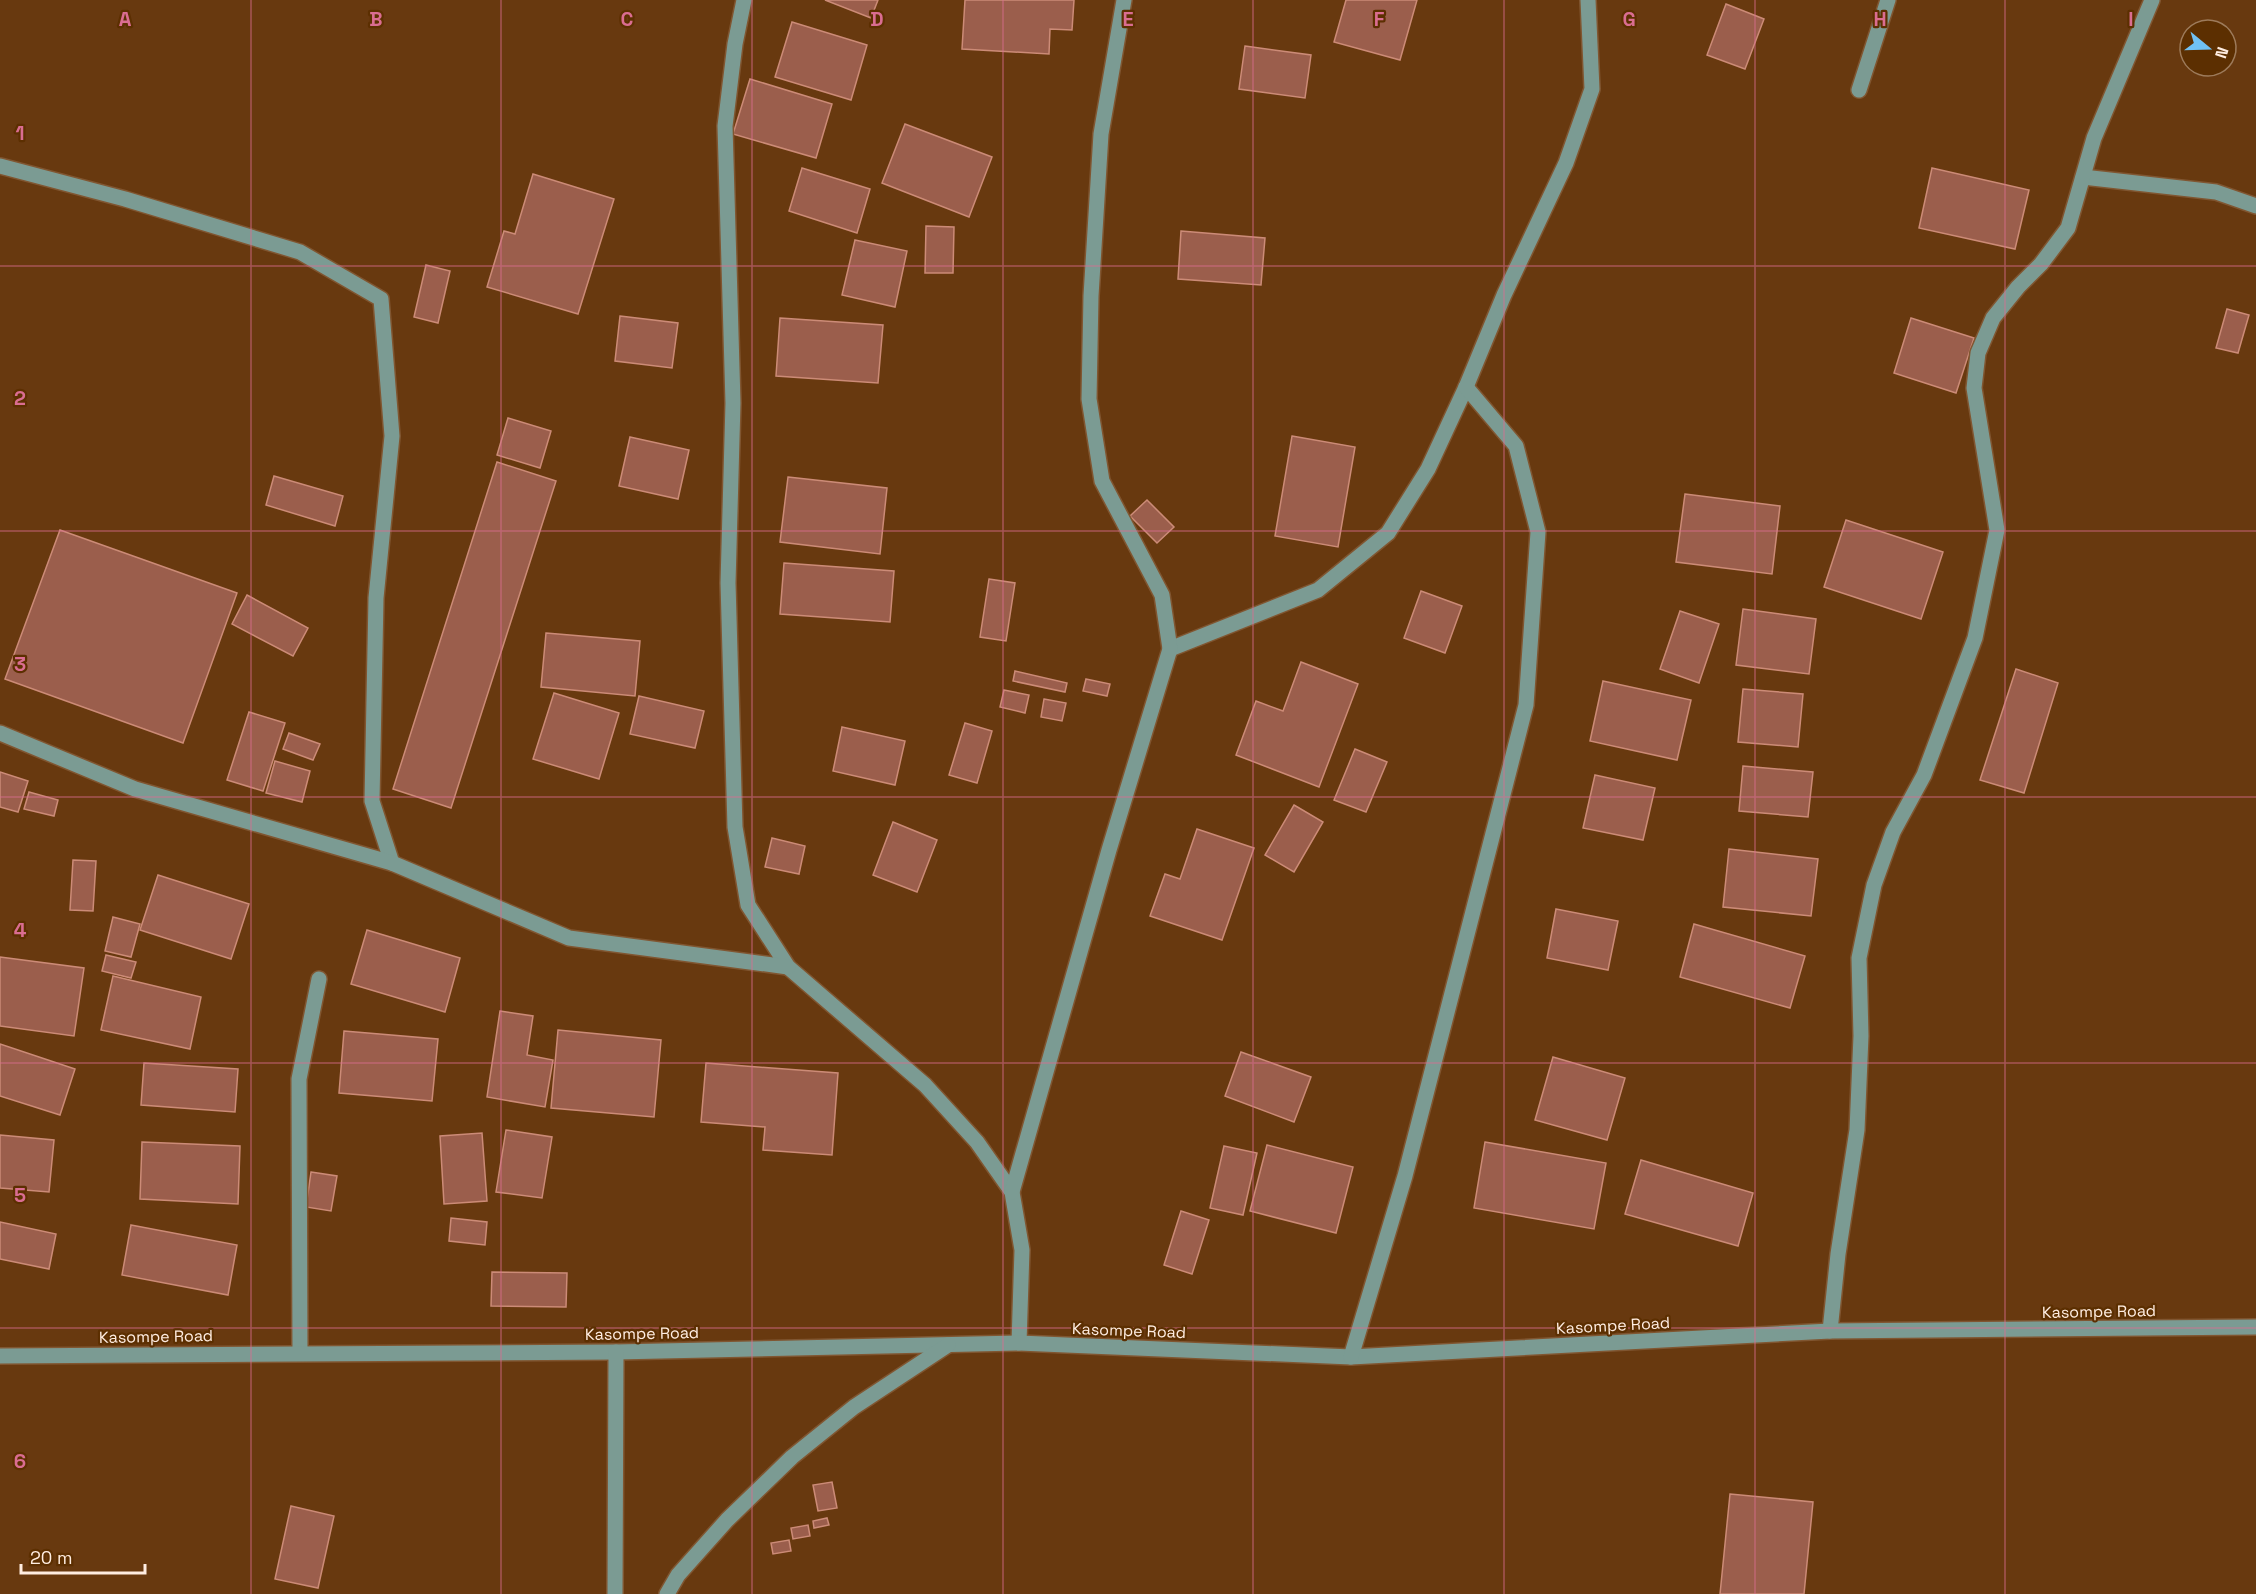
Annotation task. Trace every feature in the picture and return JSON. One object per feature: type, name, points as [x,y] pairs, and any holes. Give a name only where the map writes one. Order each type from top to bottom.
[{"type":"street","points":[[744,0],[735,44],[724,126],[733,403],[728,583],[735,827],[748,905],[788,967],[925,1085],[977,1142],[1012,1192],[1022,1250],[1019,1343]]},
{"type":"street","points":[[1012,1192],[1106,862],[1170,649],[1162,595],[1102,481],[1089,399],[1090,296],[1101,134],[1124,0]]},
{"type":"street","points":[[1170,649],[1318,590],[1388,533],[1428,470],[1504,295],[1566,163],[1592,88],[1588,0]]},
{"type":"street","points":[[1859,90],[1888,0]]},
{"type":"street","points":[[1830,1331],[1838,1254],[1857,1130],[1862,1036],[1859,958],[1874,885],[1893,832],[1924,775],[1975,638],[1996,530],[1974,388],[1978,353],[1993,318],[2018,287],[2041,264],[2068,228],[2094,138],[2152,0]]},
{"type":"street","points":[[0,166],[125,199],[300,252],[381,299],[392,436],[376,598],[372,801],[392,863]]},
{"type":"street","points":[[2083,177],[2216,192],[2256,206]]},
{"type":"street","points":[[1351,1357],[1405,1176],[1526,705],[1538,532],[1516,446],[1466,387]]},
{"type":"street","points":[[0,733],[135,789],[392,863],[569,938],[788,967]]},
{"type":"street","points":[[300,1353],[300,1079],[320,979]]},
{"type":"street","name":"Kasompe Road","points":[[0,1356],[616,1352],[1019,1343],[1351,1357],[1830,1331],[2256,1327]]},
{"type":"street","points":[[668,1594],[678,1575],[727,1520],[792,1457],[854,1407],[948,1345]]},
{"type":"street","points":[[615,1594],[616,1352]]},
{"type":"building","points":[[825,0],[878,0],[871,18]]},
{"type":"building","points":[[965,0],[1074,0],[1072,30],[1050,29],[1049,54],[962,49]]},
{"type":"building","points":[[1346,0],[1417,0],[1400,60],[1334,42]]},
{"type":"building","points":[[1726,4],[1764,19],[1745,69],[1707,55]]},
{"type":"building","points":[[792,22],[867,45],[851,100],[775,77]]},
{"type":"building","points":[[1245,46],[1311,55],[1305,98],[1239,89]]},
{"type":"building","points":[[750,79],[832,104],[816,158],[733,134]]},
{"type":"building","points":[[905,124],[992,157],[969,217],[882,183]]},
{"type":"building","points":[[802,168],[870,189],[857,233],[789,211]]},
{"type":"building","points":[[1932,168],[2029,190],[2015,249],[1919,228]]},
{"type":"building","points":[[533,174],[614,199],[578,314],[487,287],[504,231],[515,234]]},
{"type":"building","points":[[926,226],[954,227],[953,273],[925,273]]},
{"type":"building","points":[[1181,231],[1265,238],[1261,285],[1178,279]]},
{"type":"building","points":[[855,240],[907,251],[895,307],[842,295]]},
{"type":"building","points":[[426,265],[450,271],[438,323],[414,317]]},
{"type":"building","points":[[2227,309],[2249,315],[2238,353],[2216,348]]},
{"type":"building","points":[[620,316],[678,323],[672,368],[615,361]]},
{"type":"building","points":[[780,318],[883,325],[878,383],[776,376]]},
{"type":"building","points":[[1911,318],[1974,338],[1956,393],[1894,373]]},
{"type":"building","points":[[508,418],[551,431],[540,468],[497,455]]},
{"type":"building","points":[[1292,436],[1355,447],[1338,547],[1275,536]]},
{"type":"building","points":[[630,437],[689,450],[678,499],[619,486]]},
{"type":"building","points":[[497,462],[556,481],[451,808],[393,789]]},
{"type":"building","points":[[274,476],[343,496],[335,526],[266,505]]},
{"type":"building","points":[[788,477],[887,488],[880,554],[780,542]]},
{"type":"building","points":[[1685,494],[1780,506],[1772,574],[1676,562]]},
{"type":"building","points":[[1147,500],[1174,527],[1157,543],[1130,516]]},
{"type":"building","points":[[1846,520],[1943,552],[1921,619],[1824,587]]},
{"type":"building","points":[[60,530],[237,593],[183,743],[5,679]]},
{"type":"building","points":[[784,563],[894,571],[890,622],[780,614]]},
{"type":"building","points":[[989,579],[1015,583],[1006,641],[980,637]]},
{"type":"building","points":[[1421,591],[1462,606],[1445,653],[1404,638]]},
{"type":"building","points":[[247,595],[308,628],[293,656],[232,624]]},
{"type":"building","points":[[1743,609],[1816,619],[1809,674],[1736,665]]},
{"type":"building","points":[[1680,611],[1719,624],[1699,683],[1660,669]]},
{"type":"building","points":[[546,633],[640,641],[635,696],[541,687]]},
{"type":"building","points":[[1301,662],[1358,684],[1319,787],[1236,755],[1256,701],[1283,711]]},
{"type":"building","points":[[2016,669],[2058,683],[2024,793],[1980,780]]},
{"type":"building","points":[[1015,671],[1067,683],[1065,692],[1013,681]]},
{"type":"building","points":[[1086,679],[1110,684],[1107,696],[1083,691]]},
{"type":"building","points":[[1603,681],[1691,700],[1677,760],[1590,741]]},
{"type":"building","points":[[1743,689],[1803,694],[1798,747],[1738,742]]},
{"type":"building","points":[[1004,690],[1029,695],[1025,713],[1000,707]]},
{"type":"building","points":[[554,693],[619,713],[599,779],[533,759]]},
{"type":"building","points":[[639,696],[704,711],[695,748],[630,734]]},
{"type":"building","points":[[1044,699],[1066,703],[1062,721],[1041,717]]},
{"type":"building","points":[[249,712],[285,723],[263,791],[227,780]]},
{"type":"building","points":[[965,723],[992,731],[977,783],[949,775]]},
{"type":"building","points":[[842,727],[905,741],[895,785],[833,771]]},
{"type":"building","points":[[289,733],[320,744],[313,760],[283,749]]},
{"type":"building","points":[[1355,749],[1387,762],[1366,812],[1334,800]]},
{"type":"building","points":[[275,761],[310,771],[302,802],[266,793]]},
{"type":"building","points":[[1743,766],[1813,772],[1808,817],[1739,811]]},
{"type":"building","points":[[0,772],[28,781],[18,812],[0,807]]},
{"type":"building","points":[[1595,775],[1655,788],[1643,840],[1583,828]]},
{"type":"building","points":[[29,792],[58,800],[54,816],[24,809]]},
{"type":"building","points":[[1294,805],[1323,822],[1294,872],[1265,855]]},
{"type":"building","points":[[893,822],[937,840],[917,892],[873,875]]},
{"type":"building","points":[[1197,829],[1254,848],[1222,940],[1150,916],[1165,874],[1180,879]]},
{"type":"building","points":[[772,838],[805,846],[799,874],[765,867]]},
{"type":"building","points":[[1729,849],[1818,859],[1811,916],[1723,907]]},
{"type":"building","points":[[73,860],[96,861],[93,911],[70,910]]},
{"type":"building","points":[[158,875],[249,904],[231,959],[140,930]]},
{"type":"building","points":[[1556,909],[1618,921],[1608,970],[1547,958]]},
{"type":"building","points":[[113,917],[140,924],[131,957],[105,951]]},
{"type":"building","points":[[1694,924],[1805,956],[1790,1008],[1680,977]]},
{"type":"building","points":[[367,930],[460,958],[445,1012],[351,984]]},
{"type":"building","points":[[106,955],[136,962],[131,978],[102,971]]},
{"type":"building","points":[[0,957],[84,968],[74,1036],[0,1026]]},
{"type":"building","points":[[113,976],[201,997],[190,1049],[101,1030]]},
{"type":"building","points":[[500,1011],[533,1016],[527,1055],[553,1060],[545,1107],[487,1097]]},
{"type":"building","points":[[558,1030],[661,1040],[654,1117],[551,1108]]},
{"type":"building","points":[[344,1031],[438,1039],[432,1101],[339,1093]]},
{"type":"building","points":[[0,1044],[75,1069],[60,1115],[0,1096]]},
{"type":"building","points":[[1241,1052],[1311,1077],[1294,1122],[1225,1096]]},
{"type":"building","points":[[1553,1057],[1625,1078],[1607,1140],[1535,1120]]},
{"type":"building","points":[[144,1063],[238,1069],[235,1112],[141,1105]]},
{"type":"building","points":[[706,1063],[838,1073],[832,1155],[763,1150],[765,1127],[701,1122]]},
{"type":"building","points":[[506,1130],[552,1137],[542,1198],[496,1192]]},
{"type":"building","points":[[482,1133],[487,1201],[444,1204],[440,1136]]},
{"type":"building","points":[[0,1135],[54,1140],[49,1192],[0,1188]]},
{"type":"building","points":[[142,1142],[240,1146],[238,1204],[140,1199]]},
{"type":"building","points":[[1485,1142],[1606,1163],[1594,1229],[1474,1208]]},
{"type":"building","points":[[1267,1145],[1353,1167],[1336,1233],[1250,1211]]},
{"type":"building","points":[[1224,1146],[1257,1153],[1243,1215],[1210,1208]]},
{"type":"building","points":[[1641,1160],[1753,1193],[1738,1246],[1625,1214]]},
{"type":"building","points":[[311,1172],[337,1176],[331,1211],[306,1207]]},
{"type":"building","points":[[1181,1211],[1209,1220],[1192,1274],[1164,1265]]},
{"type":"building","points":[[451,1218],[487,1222],[485,1245],[449,1241]]},
{"type":"building","points":[[0,1222],[56,1234],[49,1269],[0,1259]]},
{"type":"building","points":[[131,1225],[237,1245],[228,1295],[122,1275]]},
{"type":"building","points":[[492,1272],[567,1273],[566,1307],[491,1306]]},
{"type":"building","points":[[832,1482],[837,1508],[818,1511],[813,1485]]},
{"type":"building","points":[[1730,1494],[1813,1502],[1804,1594],[1720,1594]]},
{"type":"building","points":[[291,1506],[334,1516],[318,1588],[275,1579]]},
{"type":"building","points":[[827,1518],[829,1525],[814,1528],[813,1521]]},
{"type":"building","points":[[808,1525],[810,1536],[793,1539],[791,1528]]},
{"type":"building","points":[[789,1540],[791,1551],[773,1554],[771,1543]]}]
